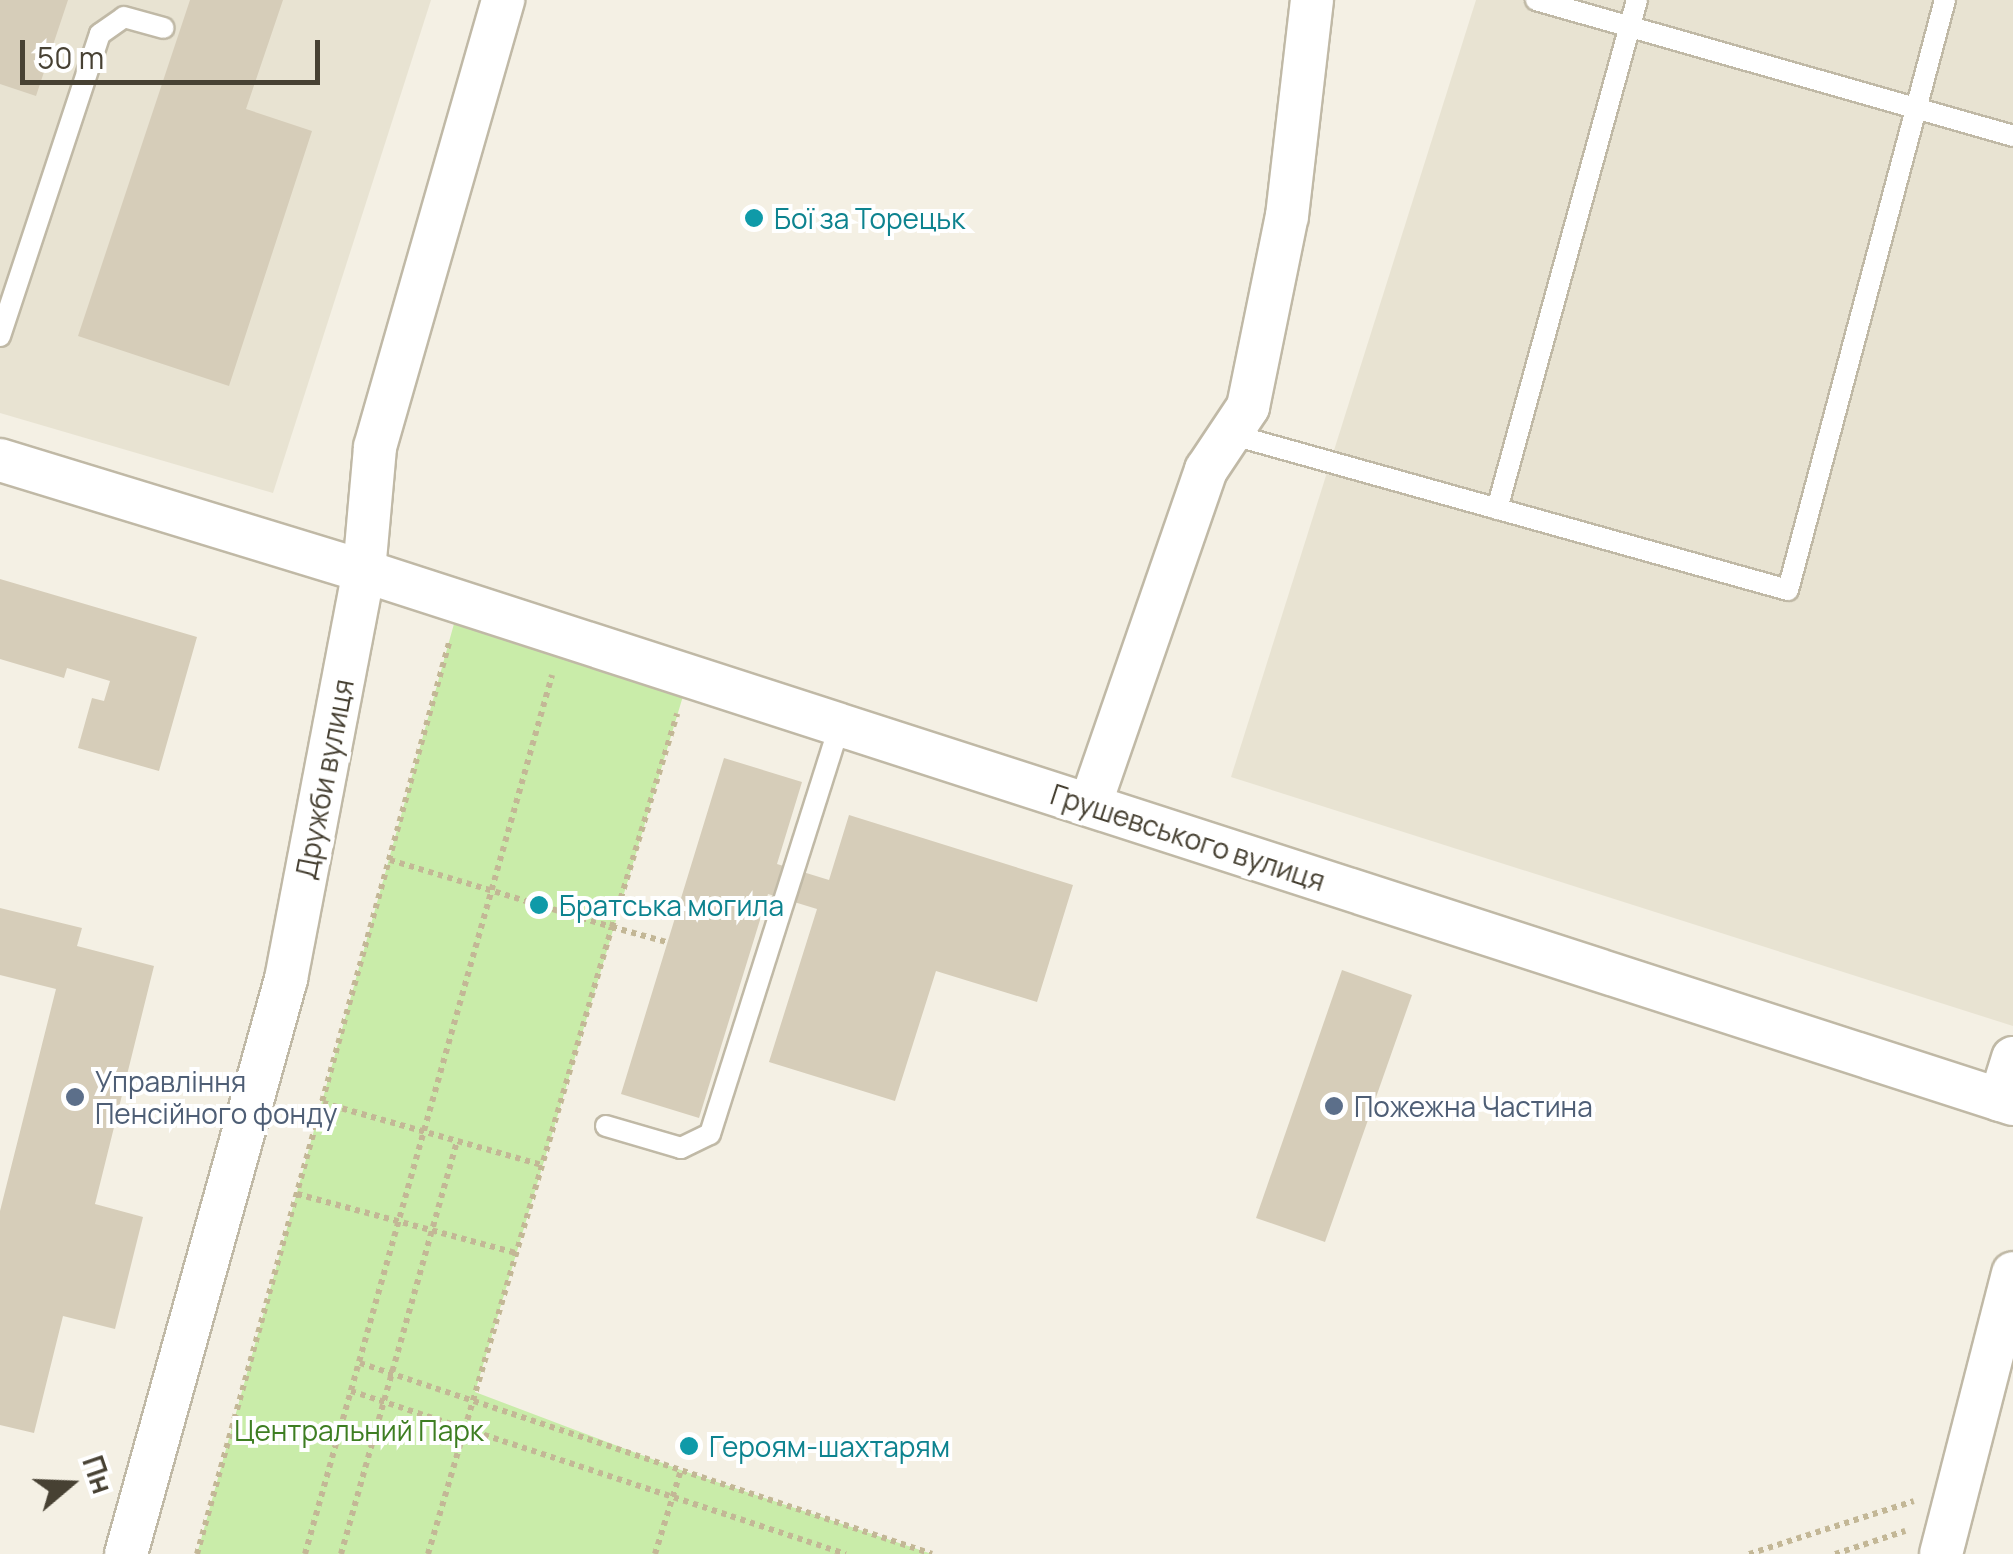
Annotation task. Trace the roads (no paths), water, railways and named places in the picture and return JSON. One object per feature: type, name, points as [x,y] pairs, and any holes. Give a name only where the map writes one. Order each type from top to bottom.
[{"type":"street","name":"Дружби вулиця","points":[[126,1554],[286,978],[364,571],[376,447],[504,0]]},
{"type":"street","points":[[1090,806],[1206,470],[1248,407],[1287,216],[1312,0]]},
{"type":"street","name":"Грушевського вулиця","points":[[0,460],[364,571],[2007,1102]]},
{"type":"street","points":[[2007,1102],[2013,1058]]},
{"type":"street","points":[[1951,1519],[2013,1273]]},
{"type":"lane","points":[[1536,0],[2013,136]]},
{"type":"lane","points":[[1497,509],[1637,0]]},
{"type":"lane","points":[[1230,434],[1788,590],[1945,0]]},
{"type":"lane","points":[[0,336],[100,34],[124,17],[164,28]]},
{"type":"lane","points":[[606,1126],[680,1148],[710,1134],[840,725]]},
{"type":"place","name":"Бої за Торецьк","points":[[754,218]]},
{"type":"place","name":"Братська мoгила","points":[[539,905]]},
{"type":"place","name":"Управління Пенсійного фонду","points":[[75,1097]]},
{"type":"place","name":"Пожежна Частина","points":[[1334,1106]]},
{"type":"place","name":"Героям-шахтарям","points":[[689,1446]]},
{"type":"park label","name":"Центральний Парк","points":[[359,1430]]}]
